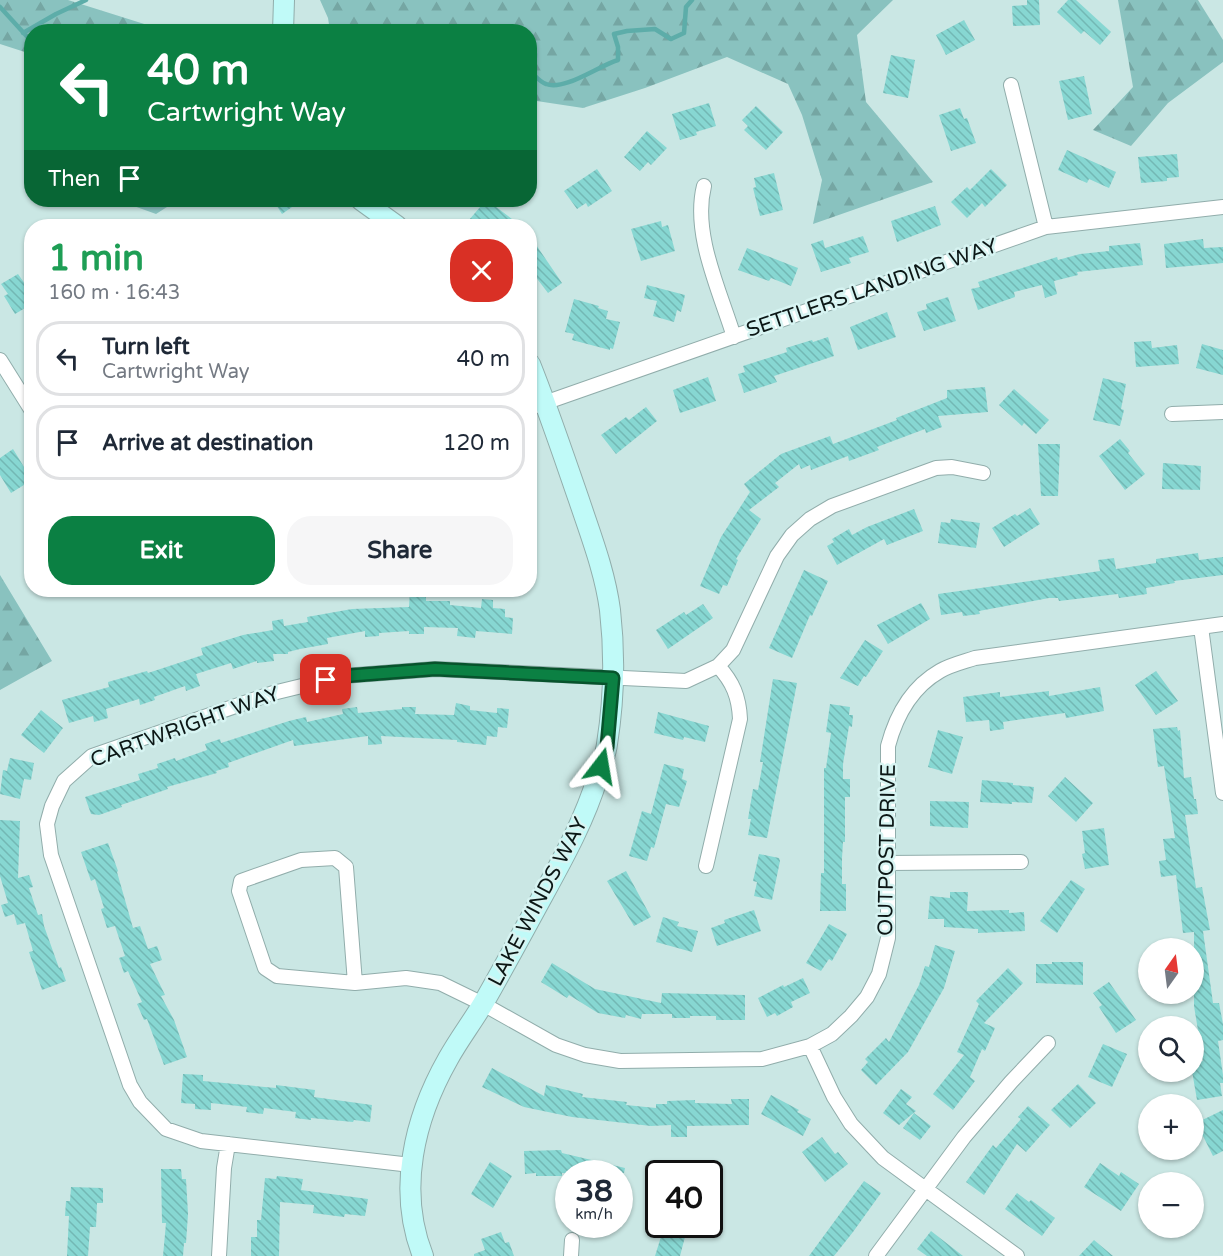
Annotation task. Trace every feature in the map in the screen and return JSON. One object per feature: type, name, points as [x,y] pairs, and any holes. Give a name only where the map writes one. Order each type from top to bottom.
[{"type":"street","points":[[283,24],[284,0]]},
{"type":"street","points":[[1011,85],[1046,226]]},
{"type":"street","points":[[704,186],[700,220],[708,255],[734,337]]},
{"type":"street","points":[[371,207],[387,219]]},
{"type":"street","name":"SETTLERS LANDING WAY","points":[[537,405],[1046,226],[1223,207]]},
{"type":"street","points":[[0,360],[24,398]]},
{"type":"street","name":"LAKE WINDS WAY","points":[[423,1256],[417,1241],[412,1215],[411,1165],[416,1135],[427,1104],[448,1059],[483,1004],[572,843],[589,806],[607,747],[613,678],[610,608],[600,561],[537,405]]},
{"type":"street","points":[[1172,414],[1223,412]]},
{"type":"street","name":"CARTWRIGHT WAY","points":[[411,1165],[201,1141],[166,1129],[140,1102],[130,1085],[51,855],[47,824],[52,806],[64,781],[92,756],[273,693],[344,676],[435,669],[686,681],[718,666],[733,650],[777,556],[792,536],[810,519],[832,506],[936,468],[952,466],[983,472]]},
{"type":"street","name":"OUTPOST DRIVE","points":[[355,983],[346,867],[335,858],[301,860],[241,881],[238,891],[265,968],[277,975],[355,983],[406,978],[440,983],[556,1045],[585,1055],[620,1061],[762,1059],[810,1046],[832,1034],[851,1016],[867,997],[879,974],[888,938],[888,746],[893,726],[915,690],[940,671],[975,658],[1223,624]]},
{"type":"street","points":[[1201,627],[1223,793]]},
{"type":"street","points":[[706,866],[740,719],[739,702],[730,680],[718,666]]},
{"type":"street","points":[[887,863],[1021,862]]},
{"type":"street","points":[[876,1256],[964,1137],[1048,1043]]},
{"type":"street","points":[[810,1046],[834,1097],[851,1124],[883,1158],[1017,1256]]},
{"type":"street","points":[[219,1256],[224,1168],[228,1144]]},
{"type":"street","points":[[571,1256],[572,1240]]},
{"type":"green space","points":[[0,0],[68,0],[144,24],[24,24],[24,52],[0,44]]},
{"type":"green space","points":[[320,0],[893,0],[857,35],[866,102],[933,182],[813,224],[822,180],[802,115],[788,84],[727,57],[645,88],[583,108],[537,101],[537,24],[329,24]]},
{"type":"green space","points":[[1118,0],[1198,0],[1223,40],[1223,62],[1168,103],[1131,146],[1093,130],[1133,87]]},
{"type":"green space","points":[[136,207],[167,207],[156,214]]},
{"type":"green space","points":[[0,575],[52,661],[0,690]]},
{"type":"building","points":[[1027,0],[1039,0],[1040,25],[1013,26],[1012,6],[1027,5]]},
{"type":"building","points":[[1068,0],[1076,0],[1111,32],[1100,45],[1084,31],[1081,34],[1057,12]]},
{"type":"building","points":[[964,20],[975,40],[946,55],[936,35]]},
{"type":"building","points":[[891,55],[915,60],[908,98],[883,93]]},
{"type":"building","points":[[1084,76],[1092,114],[1068,120],[1059,81]]},
{"type":"building","points":[[709,103],[716,126],[680,140],[672,114]]},
{"type":"building","points":[[756,106],[783,132],[766,150],[744,130],[748,126],[742,120]]},
{"type":"building","points":[[960,108],[964,119],[967,118],[976,143],[951,151],[939,115]]},
{"type":"building","points":[[647,131],[667,148],[651,165],[648,162],[640,171],[624,157]]},
{"type":"building","points":[[1067,150],[1116,172],[1109,188],[1089,179],[1087,183],[1058,170]]},
{"type":"building","points":[[1177,154],[1179,177],[1167,178],[1167,181],[1141,183],[1138,157]]},
{"type":"building","points":[[597,169],[612,191],[588,207],[586,203],[577,209],[564,191]]},
{"type":"building","points":[[991,169],[1007,185],[985,207],[982,203],[967,218],[951,202],[967,187],[970,190]]},
{"type":"building","points":[[774,173],[783,210],[760,216],[753,188],[756,187],[754,178]]},
{"type":"building","points":[[935,206],[941,225],[897,242],[891,221]]},
{"type":"building","points":[[278,207],[292,207],[282,214]]},
{"type":"building","points":[[480,207],[496,207],[512,219],[470,219]]},
{"type":"building","points":[[661,221],[662,227],[668,225],[675,251],[641,261],[631,229]]},
{"type":"building","points":[[863,236],[869,252],[849,258],[851,263],[821,272],[811,244],[823,240],[825,248]]},
{"type":"building","points":[[1203,239],[1204,248],[1223,247],[1223,263],[1166,268],[1164,244]]},
{"type":"building","points":[[1140,243],[1143,265],[1077,272],[1078,275],[1054,281],[1057,294],[1045,298],[1042,285],[1014,292],[1015,297],[978,310],[971,289],[980,287],[978,282],[1057,257],[1058,260],[1080,254],[1109,251],[1109,246]]},
{"type":"building","points":[[537,246],[562,283],[548,293],[537,279]]},
{"type":"building","points":[[747,248],[798,268],[791,286],[771,278],[769,281],[738,270]]},
{"type":"building","points":[[18,274],[24,283],[24,309],[15,314],[4,296],[8,294],[1,284]]},
{"type":"building","points":[[647,285],[685,295],[681,312],[677,310],[674,322],[653,316],[657,301],[644,298]]},
{"type":"building","points":[[948,297],[956,321],[924,331],[917,312],[927,309],[926,304]]},
{"type":"building","points":[[574,299],[599,306],[598,308],[608,311],[606,319],[620,322],[613,349],[572,340],[574,334],[565,332]]},
{"type":"building","points":[[887,312],[896,337],[858,350],[850,327]]},
{"type":"building","points":[[828,337],[834,356],[774,376],[777,382],[744,393],[738,374],[745,372],[743,366],[787,352],[786,348]]},
{"type":"building","points":[[1151,341],[1152,348],[1177,345],[1179,364],[1136,367],[1134,342]]},
{"type":"building","points":[[1202,344],[1223,350],[1223,375],[1196,368]]},
{"type":"building","points":[[708,377],[716,401],[680,413],[673,390]]},
{"type":"building","points":[[1103,378],[1126,384],[1120,426],[1093,420]]},
{"type":"building","points":[[985,387],[988,412],[938,416],[942,427],[926,433],[925,429],[877,447],[879,450],[849,461],[848,456],[811,470],[810,465],[801,469],[799,464],[775,483],[779,487],[749,510],[761,519],[736,559],[738,560],[727,586],[723,585],[719,594],[700,586],[721,537],[750,492],[744,484],[781,454],[830,436],[833,444],[897,420],[896,418],[947,398],[947,390]]},
{"type":"building","points":[[1014,389],[1049,420],[1036,434],[1024,423],[1022,426],[999,405]]},
{"type":"building","points":[[646,407],[657,421],[616,454],[601,435],[626,417],[629,420]]},
{"type":"building","points":[[1120,439],[1145,474],[1125,490],[1099,456]]},
{"type":"building","points":[[1038,444],[1060,444],[1058,496],[1041,496]]},
{"type":"building","points":[[13,449],[24,467],[24,485],[11,493],[0,475],[0,458]]},
{"type":"building","points":[[1163,463],[1201,466],[1200,490],[1162,489]]},
{"type":"building","points":[[1030,508],[1040,524],[1004,547],[992,528]]},
{"type":"building","points":[[914,509],[923,531],[887,545],[884,539],[837,565],[827,546],[834,542],[832,539],[849,529],[852,535]]},
{"type":"building","points":[[951,519],[980,523],[976,548],[938,543],[941,522],[950,523]]},
{"type":"building","points":[[1198,553],[1199,560],[1223,557],[1223,575],[1174,581],[1175,583],[1146,588],[1147,594],[1119,598],[1118,594],[1059,601],[1058,598],[1049,598],[979,611],[980,614],[963,616],[962,612],[941,615],[938,594],[1100,571],[1098,560],[1114,558],[1116,569],[1156,563],[1156,559]]},
{"type":"building","points":[[804,570],[828,581],[812,616],[810,615],[792,658],[769,648]]},
{"type":"building","points":[[410,597],[426,597],[426,601],[450,601],[450,605],[481,608],[482,599],[493,600],[493,608],[505,609],[505,617],[513,618],[512,634],[476,631],[475,638],[457,636],[458,628],[424,627],[424,634],[409,634],[409,631],[379,633],[379,636],[365,637],[365,631],[327,638],[328,644],[288,652],[288,654],[273,654],[274,661],[257,663],[257,661],[233,669],[231,663],[196,674],[200,686],[186,691],[185,686],[154,697],[155,700],[140,705],[139,699],[106,709],[108,718],[94,722],[93,716],[69,723],[62,700],[109,687],[108,682],[147,671],[148,673],[203,655],[201,648],[243,635],[273,630],[272,621],[283,619],[284,626],[308,622],[307,617],[352,609],[409,607]]},
{"type":"building","points":[[921,603],[930,619],[888,644],[877,625]]},
{"type":"building","points":[[703,604],[713,618],[668,649],[656,630],[684,612],[686,615]]},
{"type":"building","points":[[865,640],[883,651],[858,686],[840,678]]},
{"type":"building","points":[[1156,671],[1178,701],[1156,715],[1135,685]]},
{"type":"building","points":[[773,679],[797,683],[767,838],[748,835],[751,819],[748,819],[753,789],[758,790],[763,762],[760,762]]},
{"type":"building","points":[[1100,687],[1104,711],[1066,718],[1065,713],[1003,722],[1004,729],[990,731],[989,720],[966,722],[963,697],[1000,692],[1000,697],[1049,691],[1049,696]]},
{"type":"building","points":[[456,703],[470,706],[470,710],[497,713],[497,708],[509,709],[507,728],[498,727],[497,737],[487,736],[486,745],[457,742],[457,740],[381,736],[382,744],[368,745],[368,736],[294,746],[293,740],[228,763],[229,767],[216,771],[217,773],[167,787],[168,789],[99,815],[91,814],[85,797],[140,780],[138,774],[158,768],[157,764],[175,758],[176,761],[207,750],[205,744],[220,739],[221,743],[289,721],[306,717],[307,722],[343,714],[342,709],[357,707],[358,713],[416,707],[415,714],[454,715]]},
{"type":"building","points":[[830,704],[850,707],[849,715],[853,715],[843,764],[843,779],[850,779],[850,797],[845,797],[845,842],[843,842],[842,858],[842,884],[846,884],[846,911],[820,911],[821,873],[824,873],[824,768],[826,768],[831,733],[826,732]]},
{"type":"building","points":[[41,710],[63,728],[44,753],[21,735]]},
{"type":"building","points":[[658,712],[709,726],[705,742],[684,737],[683,740],[654,733]]},
{"type":"building","points":[[1177,727],[1178,731],[1180,730],[1184,778],[1191,777],[1198,814],[1185,815],[1196,888],[1202,887],[1210,930],[1203,931],[1204,938],[1194,938],[1194,932],[1183,933],[1176,875],[1161,877],[1159,861],[1166,860],[1163,839],[1175,838],[1164,766],[1158,767],[1153,729]]},
{"type":"building","points":[[938,730],[963,737],[952,774],[928,767]]},
{"type":"building","points":[[10,758],[34,763],[31,780],[24,779],[20,799],[0,794],[3,770],[7,771]]},
{"type":"building","points":[[664,764],[684,769],[682,779],[687,781],[679,807],[666,804],[654,848],[651,847],[647,861],[629,856],[642,811],[651,814]]},
{"type":"building","points":[[1065,777],[1093,803],[1076,822],[1048,796]]},
{"type":"building","points":[[982,780],[1034,787],[1032,803],[980,802]]},
{"type":"building","points":[[930,801],[969,802],[968,828],[930,826]]},
{"type":"building","points":[[0,820],[20,821],[18,878],[29,875],[33,887],[29,888],[38,915],[42,914],[59,968],[61,967],[66,981],[42,990],[29,952],[33,951],[25,923],[17,925],[14,914],[5,917],[1,905],[8,903],[0,876]]},
{"type":"building","points":[[1104,828],[1109,865],[1085,869],[1082,854],[1085,853],[1082,831]]},
{"type":"building","points":[[108,843],[133,928],[140,926],[148,949],[157,946],[162,960],[150,964],[165,995],[161,996],[174,1020],[187,1057],[164,1065],[147,1019],[144,1020],[137,1004],[142,1002],[128,971],[124,973],[119,958],[125,956],[115,926],[107,928],[101,909],[104,908],[95,879],[91,881],[81,852]]},
{"type":"building","points":[[759,854],[779,858],[780,861],[772,900],[754,896],[757,882],[753,881]]},
{"type":"building","points":[[626,871],[651,917],[634,926],[607,881]]},
{"type":"building","points":[[1071,880],[1085,889],[1057,933],[1040,921]]},
{"type":"building","points":[[950,892],[968,892],[967,911],[1024,912],[1025,931],[978,933],[978,929],[944,927],[944,919],[928,919],[930,896],[950,898]]},
{"type":"building","points":[[754,910],[761,931],[717,946],[711,928],[725,923],[724,920]]},
{"type":"building","points":[[663,917],[679,922],[677,926],[698,931],[692,952],[656,942]]},
{"type":"building","points":[[829,924],[847,934],[832,961],[829,959],[821,971],[806,963]]},
{"type":"building","points":[[1204,938],[1213,1003],[1219,1003],[1223,1024],[1223,1040],[1218,1041],[1223,1075],[1223,1083],[1220,1083],[1222,1096],[1204,1099],[1204,1094],[1196,1094],[1194,1082],[1204,1082],[1204,1016],[1196,1016],[1194,1004],[1204,1004]]},
{"type":"building","points":[[935,945],[955,951],[944,988],[908,1052],[876,1085],[861,1070],[868,1062],[865,1059],[886,1038],[889,1042],[919,985],[925,966],[929,967]]},
{"type":"building","points":[[1052,962],[1083,962],[1083,985],[1036,983],[1036,964],[1052,964]]},
{"type":"building","points":[[552,963],[595,989],[661,1003],[662,993],[745,995],[745,1020],[716,1020],[716,1016],[672,1018],[672,1014],[642,1014],[641,1019],[626,1015],[625,1018],[598,1013],[569,995],[567,998],[541,982]]},
{"type":"building","points":[[1008,968],[1023,983],[984,1023],[995,1028],[985,1051],[982,1049],[970,1077],[975,1081],[953,1110],[933,1094],[964,1055],[957,1052],[979,1004],[976,1001]]},
{"type":"building","points":[[803,978],[810,993],[791,1002],[793,1007],[777,1016],[775,1013],[767,1017],[758,998]]},
{"type":"building","points":[[1109,982],[1136,1020],[1116,1033],[1099,1007],[1102,1005],[1093,993]]},
{"type":"building","points":[[1103,1044],[1127,1054],[1112,1087],[1088,1077]]},
{"type":"building","points":[[492,1068],[544,1096],[546,1085],[583,1094],[582,1097],[656,1108],[656,1104],[667,1104],[667,1101],[695,1100],[695,1103],[732,1104],[731,1099],[749,1099],[749,1125],[687,1126],[687,1137],[671,1137],[671,1125],[651,1126],[572,1117],[524,1107],[482,1087]]},
{"type":"building","points":[[183,1074],[203,1075],[203,1081],[276,1088],[276,1085],[315,1090],[314,1097],[372,1105],[370,1122],[311,1118],[311,1120],[295,1118],[296,1112],[264,1108],[263,1114],[246,1112],[247,1107],[211,1103],[211,1110],[195,1109],[195,1104],[181,1103]]},
{"type":"building","points":[[1078,1084],[1096,1103],[1070,1128],[1051,1110]]},
{"type":"building","points":[[901,1089],[912,1097],[906,1104],[916,1111],[899,1125],[883,1113]]},
{"type":"building","points":[[771,1095],[811,1119],[803,1136],[761,1114]]},
{"type":"building","points":[[1028,1106],[1050,1125],[1026,1152],[1017,1144],[984,1195],[966,1182],[993,1145],[996,1148],[1021,1119],[1018,1117]]},
{"type":"building","points":[[1223,1110],[1223,1151],[1213,1156],[1204,1138],[1204,1119]]},
{"type":"building","points":[[914,1113],[931,1126],[920,1140],[903,1128]]},
{"type":"building","points":[[822,1137],[835,1154],[838,1152],[848,1164],[825,1182],[802,1152]]},
{"type":"building","points":[[561,1150],[562,1153],[591,1160],[555,1160],[555,1176],[536,1176],[536,1173],[525,1174],[524,1151]]},
{"type":"building","points":[[490,1162],[512,1176],[493,1208],[471,1194]]},
{"type":"building","points":[[1100,1163],[1119,1176],[1121,1172],[1138,1183],[1121,1211],[1084,1187]]},
{"type":"building","points":[[161,1169],[181,1169],[182,1179],[186,1179],[188,1214],[183,1256],[163,1256],[166,1223],[162,1223]]},
{"type":"building","points":[[277,1176],[303,1179],[301,1190],[368,1199],[365,1216],[345,1214],[344,1217],[313,1213],[314,1205],[280,1202],[279,1256],[251,1256],[251,1237],[257,1237],[257,1220],[261,1220],[265,1178],[276,1179]]},
{"type":"building","points":[[864,1181],[881,1193],[853,1232],[834,1256],[809,1256]]},
{"type":"building","points":[[71,1187],[103,1188],[103,1203],[97,1203],[96,1227],[90,1227],[88,1256],[67,1256],[69,1216],[65,1216],[66,1201],[70,1201]]},
{"type":"building","points":[[1017,1193],[1029,1202],[1031,1200],[1055,1218],[1042,1236],[1005,1209]]},
{"type":"building","points":[[931,1231],[963,1256],[927,1256],[917,1249]]},
{"type":"building","points":[[501,1232],[505,1243],[509,1242],[514,1256],[474,1256],[485,1250],[481,1239]]},
{"type":"building","points":[[661,1238],[685,1238],[680,1256],[655,1256]]},
{"type":"building","points":[[1094,1240],[1113,1256],[1079,1256]]},
{"type":"waterway","points":[[39,24],[86,0]]},
{"type":"waterway","points":[[537,78],[546,84],[562,84],[618,60],[618,47],[614,34],[655,29],[671,39],[684,33],[686,7],[692,0]]},
{"type":"waterway","points":[[0,7],[24,33]]},
{"type":"route","points":[[326,680],[344,676],[435,669],[613,678],[607,747],[601,766]]}]
